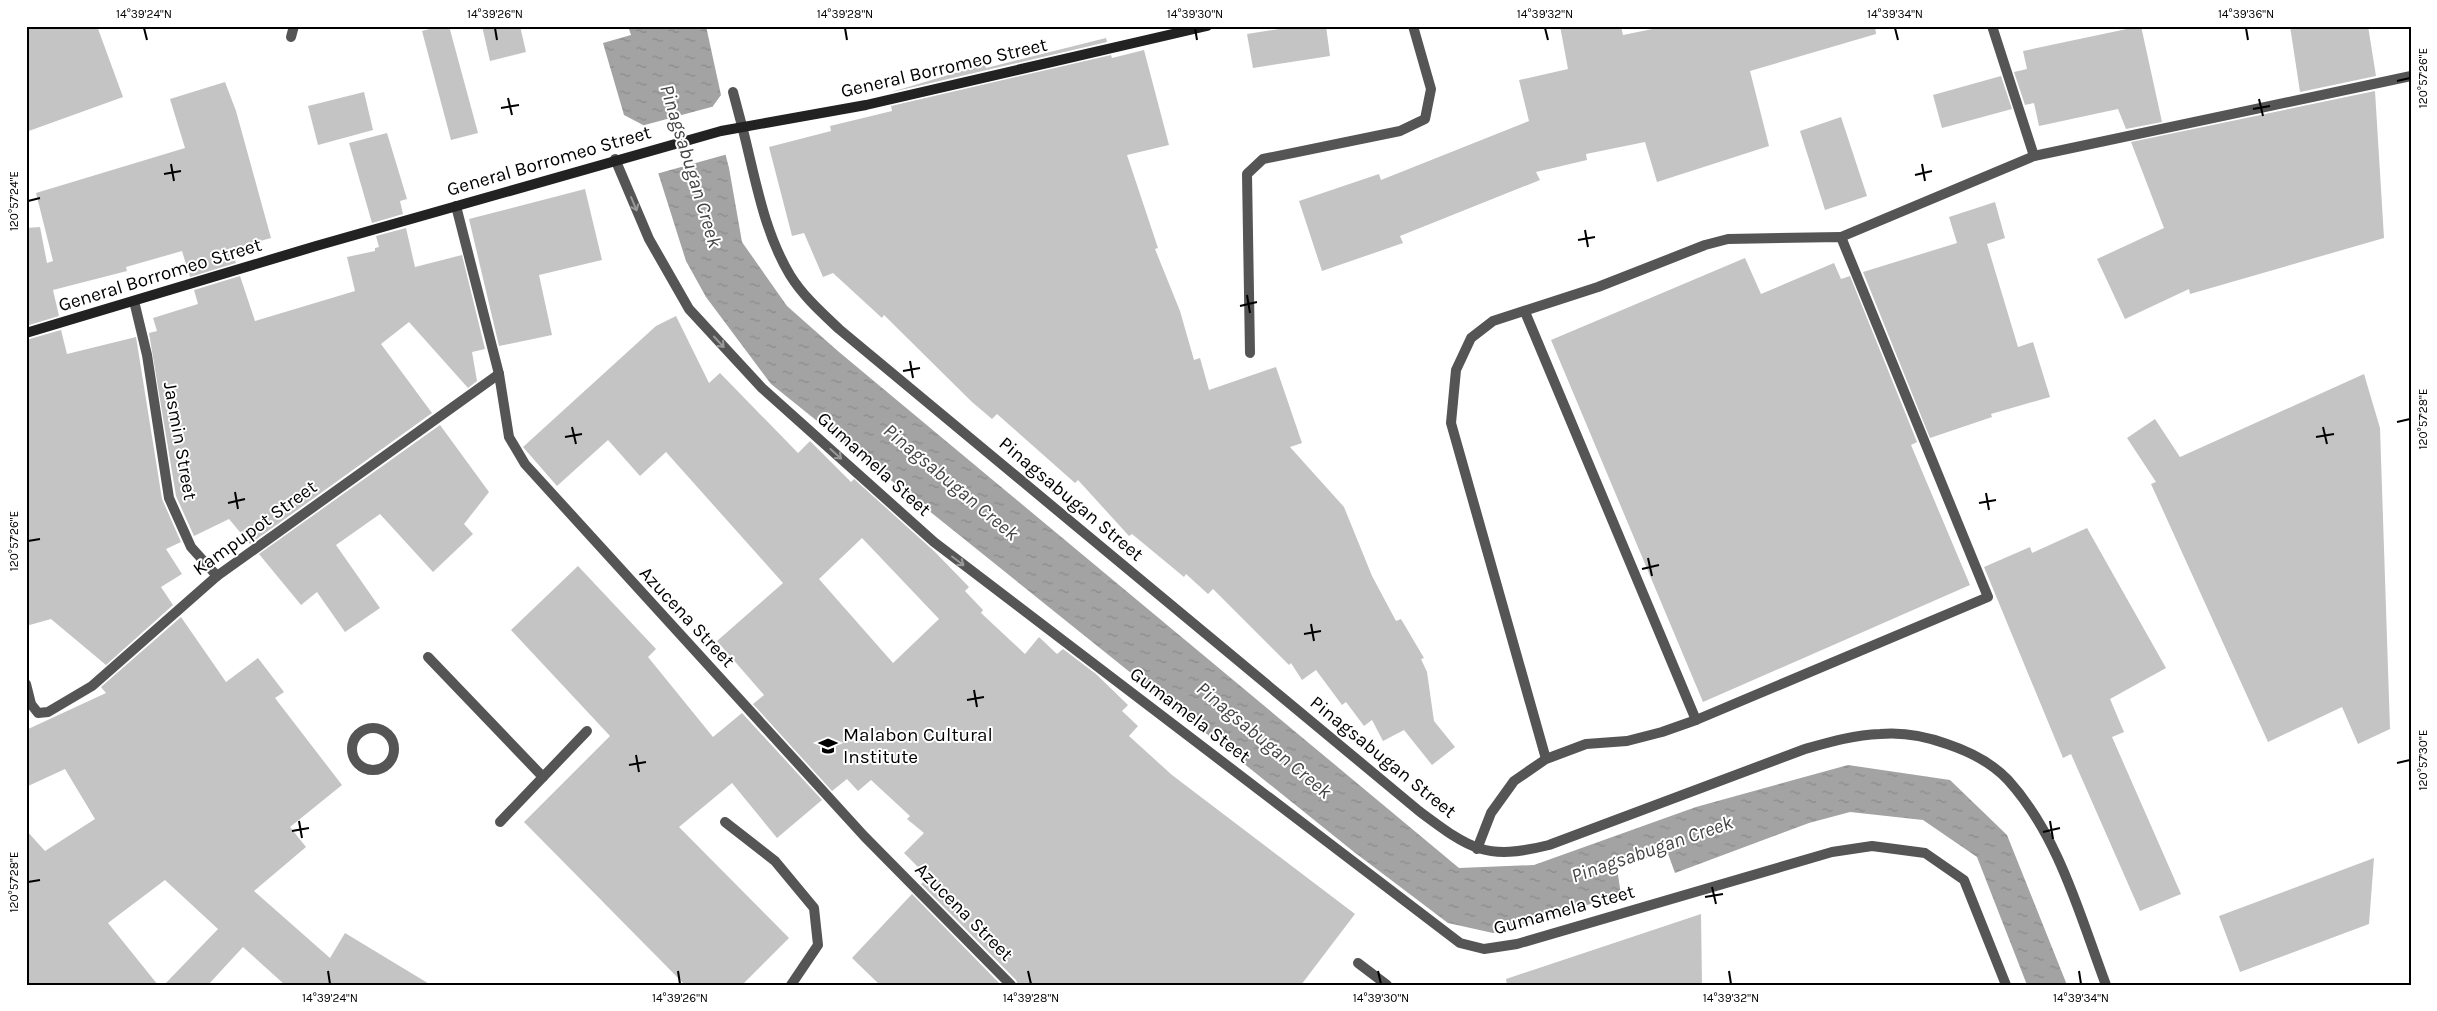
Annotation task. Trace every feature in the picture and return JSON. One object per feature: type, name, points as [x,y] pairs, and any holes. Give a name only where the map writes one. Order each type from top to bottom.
[{"type":"street","name":"General Borromeo Street","points":[[26,333],[456,206],[716,132],[866,105],[1207,26]]},
{"type":"street","points":[[1250,353],[1246,174],[1263,159],[1400,131],[1425,119],[1430,89],[1413,26]]},
{"type":"street","points":[[1992,26],[2034,156]]},
{"type":"street","points":[[1546,759],[1452,424],[1456,370],[1471,338],[1493,321],[1526,312],[1598,287],[1705,245],[1728,239],[1841,237],[2034,156],[2411,76]]},
{"type":"street","name":"Pinagsabugan Street","points":[[733,92],[764,215],[790,275],[811,303],[854,342],[1419,811],[1451,835],[1477,849],[1501,853],[1523,852],[1549,845],[1805,749],[1843,738],[1881,733],[1925,736],[1969,752],[2007,779],[2041,824],[2064,873],[2106,985]]},
{"type":"street","name":"Gumamela Steet","points":[[615,160],[649,240],[688,309],[762,388],[934,542],[1460,944],[1484,949],[1517,944],[1832,852],[1872,846],[1924,853],[1964,880],[2006,985]]},
{"type":"street","name":"Azucena Street","points":[[456,206],[499,374],[509,437],[524,464],[864,836],[1011,985]]},
{"type":"street","points":[[1477,849],[1491,813],[1514,781],[1546,759],[1586,744],[1627,741],[1662,732],[1696,720],[1988,597],[1841,237]]},
{"type":"street","name":"Jasmin Street","points":[[134,301],[147,355],[169,498],[191,547],[216,576]]},
{"type":"street","points":[[1526,312],[1696,720]]},
{"type":"street","name":"Kampupot Street","points":[[26,684],[32,704],[38,713],[48,712],[92,686],[216,576],[499,374]]},
{"type":"street","points":[[428,657],[543,777]]},
{"type":"street","points":[[372,728],[383,730],[391,738],[394,749],[392,760],[385,768],[374,771],[363,768],[355,761],[352,750],[354,739],[362,731],[372,728]]},
{"type":"street","points":[[500,822],[587,731]]},
{"type":"street","points":[[724,822],[775,861],[814,908],[818,945],[791,985]]},
{"type":"street","points":[[1358,963],[1387,985]]},
{"type":"water","name":"Pinagsabugan Creek","points":[[628,26],[706,26],[721,95],[713,106],[729,168],[742,242],[787,306],[839,352],[1459,868],[1534,865],[1696,807],[1848,765],[1950,780],[2007,835],[2067,985],[2027,985],[1977,857],[1923,820],[1850,812],[1809,823],[1675,873],[1667,851],[1617,868],[1621,895],[1493,933],[1448,923],[1354,852],[771,384],[706,297],[686,261],[643,125],[624,115],[603,43],[631,35]]},
{"type":"pier","points":[[715,106],[728,154],[656,174],[641,126]]},
{"type":"building","points":[[26,26],[97,26],[123,97],[26,132]]},
{"type":"building","points":[[449,26],[478,133],[451,140],[422,31]]},
{"type":"building","points":[[482,26],[520,26],[526,52],[490,61]]},
{"type":"building","points":[[1298,26],[1326,26],[1330,56],[1253,68],[1247,34]]},
{"type":"building","points":[[1560,26],[1621,26],[1623,35],[1667,26],[1875,26],[1876,34],[1750,71],[1769,146],[1657,182],[1645,142],[1586,154],[1587,160],[1536,172],[1540,180],[1400,236],[1403,243],[1322,271],[1299,201],[1379,174],[1381,180],[1529,121],[1519,80],[1568,69]]},
{"type":"building","points":[[2141,26],[2162,122],[2126,129],[2118,109],[2039,126],[2034,103],[2025,105],[2014,72],[2027,69],[2023,51]]},
{"type":"building","points":[[2290,26],[2368,26],[2376,76],[2300,92]]},
{"type":"building","points":[[1106,38],[1107,42],[888,93],[985,64],[986,68]]},
{"type":"building","points":[[1144,50],[1169,145],[1127,155],[1158,248],[1155,249],[1180,311],[1194,360],[1200,358],[1209,390],[1276,367],[1302,443],[1290,447],[1344,507],[1372,576],[1396,621],[1401,619],[1424,658],[1421,659],[1427,672],[1434,721],[1455,747],[1432,765],[1404,730],[1383,741],[1372,720],[1364,726],[1346,702],[1342,705],[1316,670],[1302,680],[1291,663],[1289,665],[1213,589],[1208,594],[1186,574],[1184,577],[1132,534],[1129,536],[1078,480],[1075,483],[997,414],[992,419],[972,402],[884,315],[882,318],[833,273],[823,277],[804,233],[792,236],[769,147],[831,131],[830,126],[892,111],[891,106],[1111,55],[1112,58]]},
{"type":"building","points":[[2001,76],[2012,109],[1942,128],[1933,95]]},
{"type":"building","points":[[225,82],[236,111],[271,238],[232,249],[236,263],[190,277],[182,251],[126,267],[127,271],[53,290],[59,316],[26,326],[26,228],[40,227],[47,263],[53,261],[36,193],[185,148],[170,99]]},
{"type":"building","points":[[2375,91],[2384,238],[2190,294],[2189,289],[2125,319],[2097,259],[2164,228],[2131,142]]},
{"type":"building","points":[[364,92],[373,130],[318,145],[308,106]]},
{"type":"building","points":[[1841,117],[1867,196],[1825,210],[1800,131]]},
{"type":"building","points":[[387,133],[407,199],[400,201],[403,214],[372,223],[349,143]]},
{"type":"building","points":[[585,189],[602,260],[539,275],[552,335],[499,346],[469,219]]},
{"type":"building","points":[[1995,202],[2005,238],[1987,244],[2018,347],[2033,342],[2050,397],[1991,414],[1992,417],[1930,438],[1863,272],[1957,243],[1949,217]]},
{"type":"building","points":[[406,228],[415,267],[462,255],[485,349],[472,352],[477,381],[468,388],[409,322],[381,344],[432,413],[250,544],[229,519],[194,536],[176,496],[149,333],[157,331],[153,318],[198,304],[194,290],[240,276],[255,321],[355,291],[347,257],[375,251],[375,248],[379,247],[376,236]]},
{"type":"building","points":[[1745,258],[1761,294],[1834,263],[1841,279],[1850,276],[1917,442],[1911,445],[1970,585],[1703,702],[1551,340]]},
{"type":"building","points":[[676,316],[709,383],[720,373],[798,453],[810,441],[851,482],[854,479],[935,552],[969,587],[965,591],[983,610],[981,613],[1025,654],[1039,637],[1057,654],[1063,649],[1096,674],[1128,705],[1122,711],[1138,726],[1129,736],[1172,775],[1355,914],[1301,985],[1018,985],[1016,980],[921,884],[928,877],[904,853],[924,833],[907,819],[910,816],[871,780],[858,791],[847,779],[832,791],[753,704],[764,695],[717,641],[783,583],[666,452],[640,476],[608,440],[557,486],[523,447],[656,326]],"holes":[[[862,538],[939,619],[893,663],[819,579]]]},
{"type":"building","points":[[61,330],[67,354],[136,337],[162,499],[181,542],[166,549],[182,574],[161,587],[173,605],[106,665],[51,619],[26,626],[26,340]]},
{"type":"building","points":[[2364,374],[2380,428],[2390,729],[2358,744],[2342,707],[2268,742],[2151,484],[2156,482],[2127,438],[2155,419],[2180,457]]},
{"type":"building","points":[[440,425],[489,492],[464,524],[473,534],[433,572],[380,514],[336,545],[380,608],[345,632],[317,592],[301,605],[259,554]]},
{"type":"building","points":[[2087,528],[2166,668],[2110,699],[2124,732],[2112,737],[2181,894],[2140,911],[2071,754],[2063,758],[1984,567],[2030,547],[2032,553]]},
{"type":"building","points":[[578,566],[656,649],[648,657],[713,737],[742,713],[822,800],[777,838],[732,783],[679,827],[789,938],[742,985],[685,985],[524,822],[610,736],[511,630]]},
{"type":"building","points":[[181,617],[226,682],[258,658],[284,692],[275,698],[342,785],[290,827],[306,847],[254,891],[330,958],[345,933],[431,985],[285,985],[243,947],[208,985],[164,985],[218,929],[165,880],[108,923],[158,985],[26,985],[26,830],[45,851],[95,819],[65,769],[26,787],[26,730],[106,693],[101,687]]},
{"type":"building","points":[[2374,858],[2369,924],[2240,972],[2219,916]]},
{"type":"building","points":[[912,894],[1001,985],[880,985],[852,958]]},
{"type":"building","points":[[1701,914],[1702,985],[1507,985],[1506,979]]},
{"type":"place","name":"Malabon Cultural Institute","points":[[828,746]]}]
